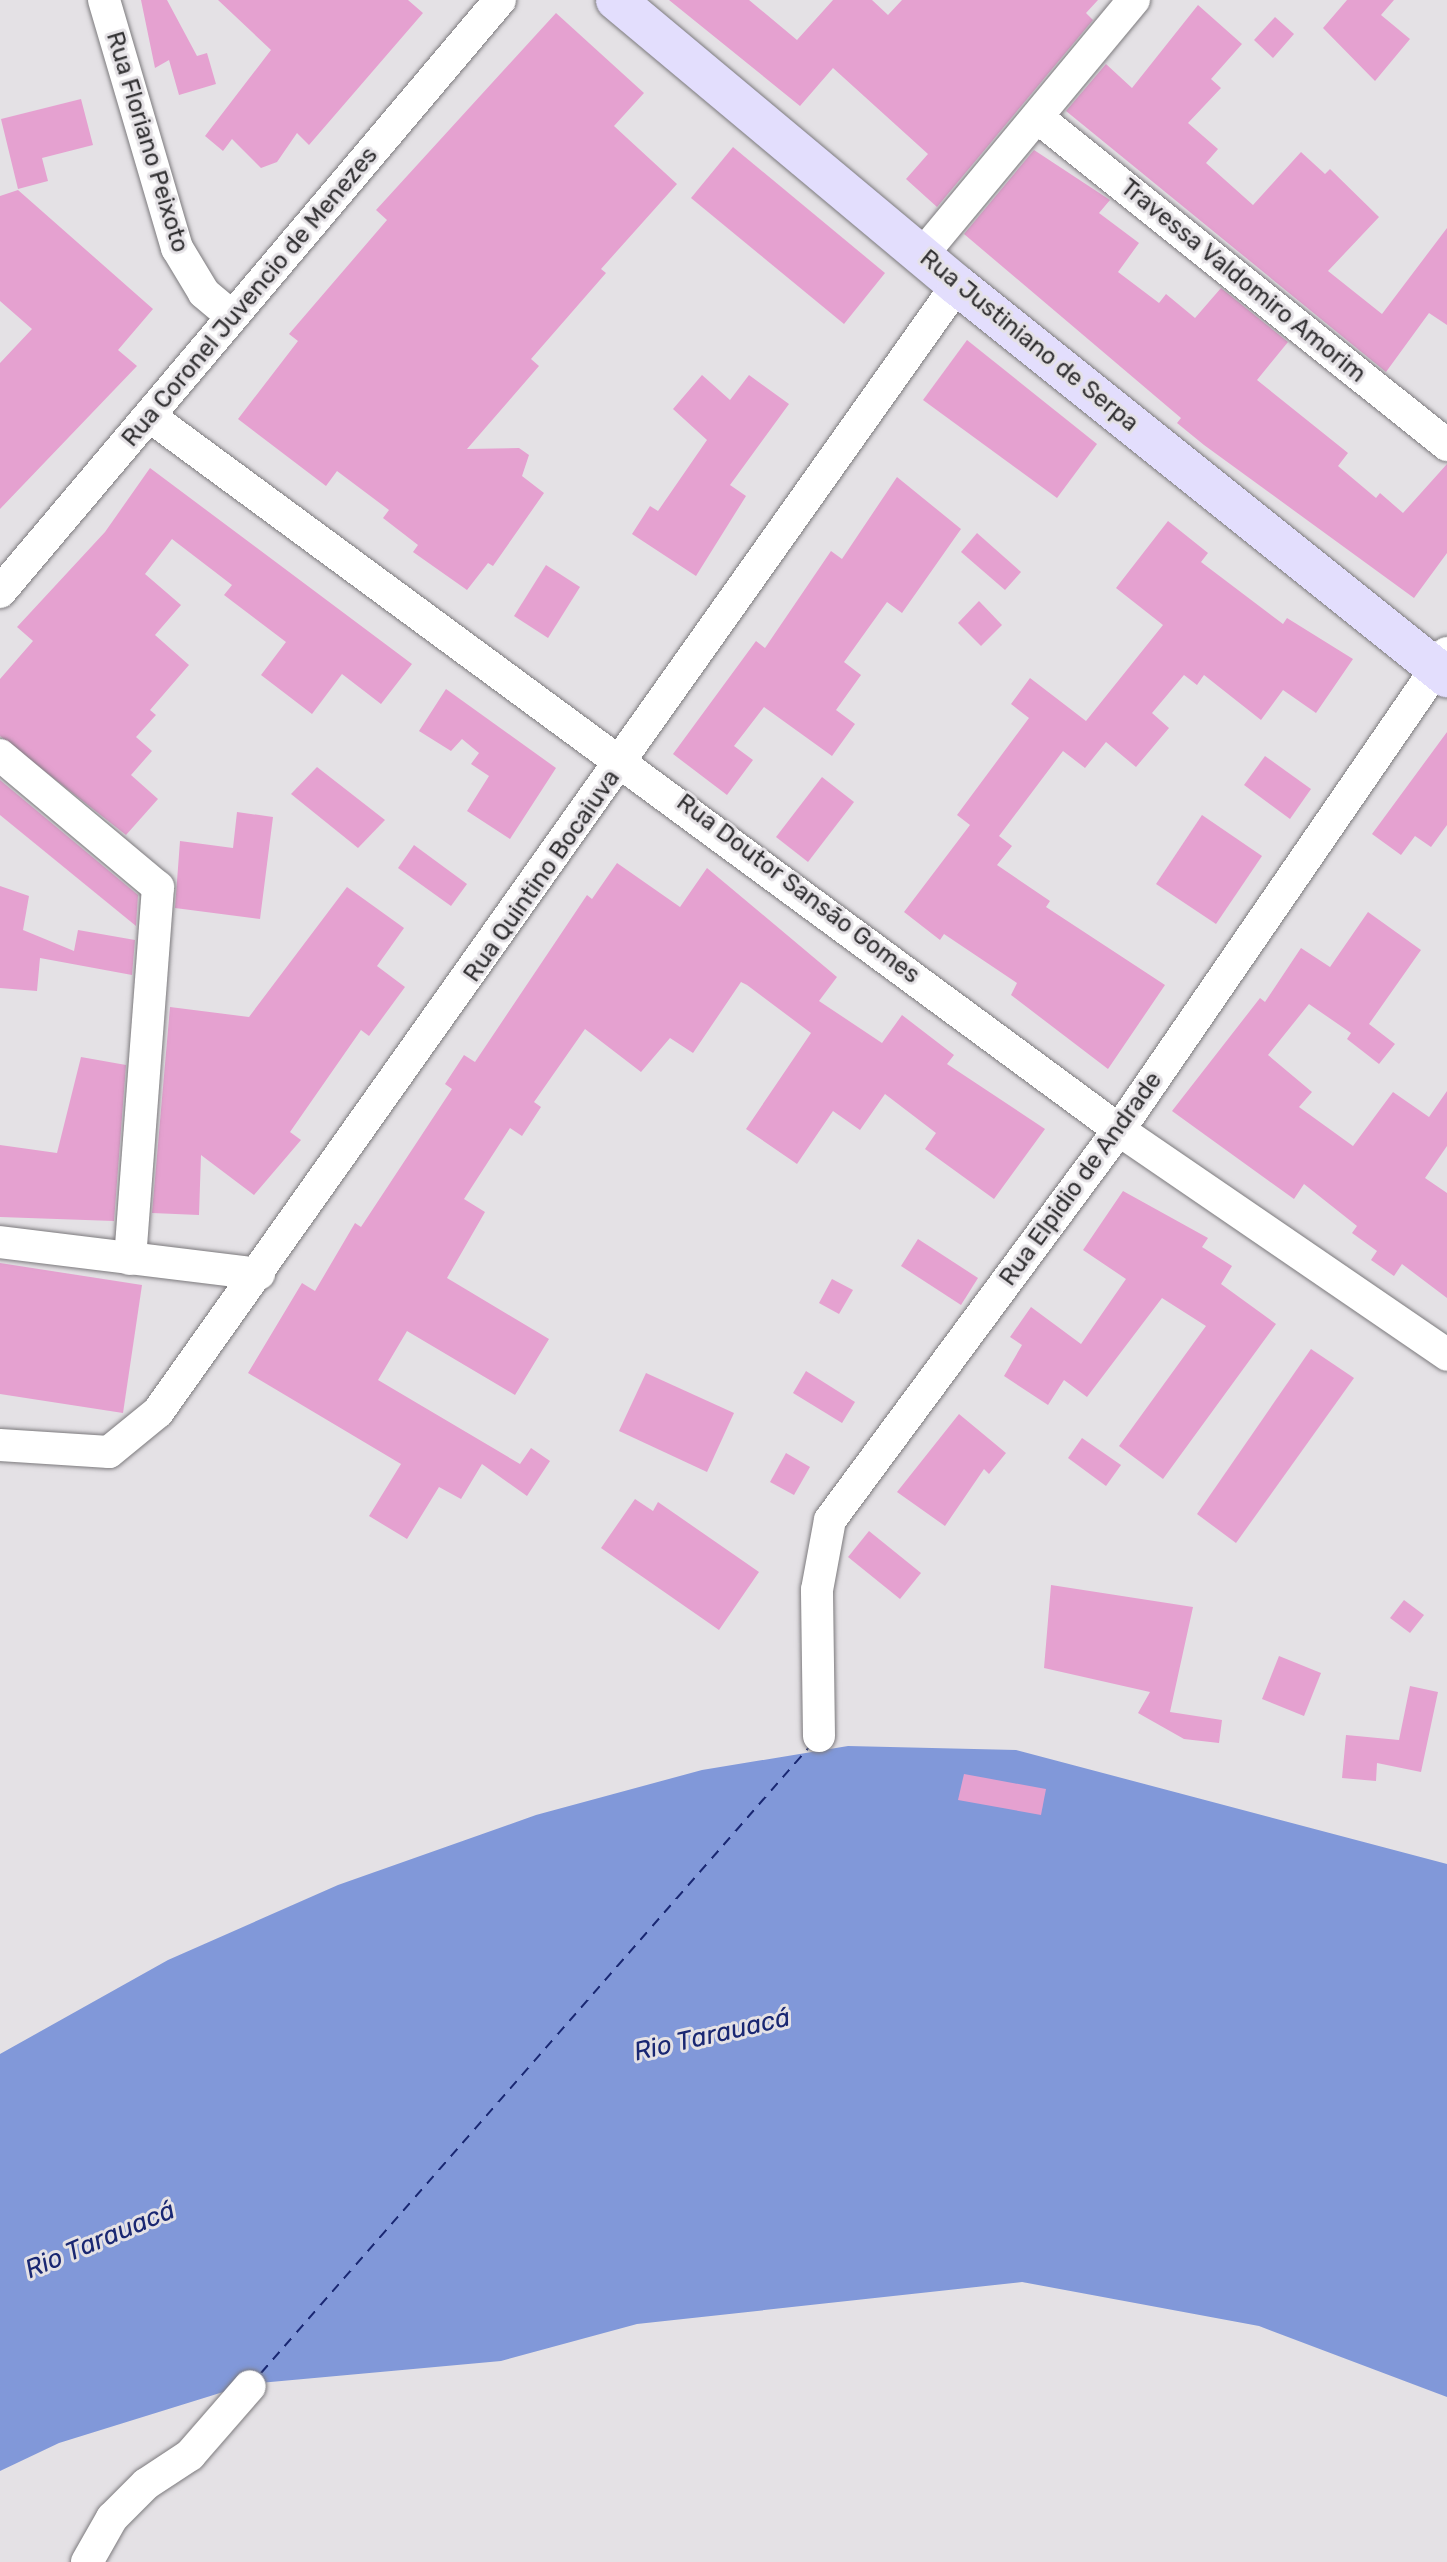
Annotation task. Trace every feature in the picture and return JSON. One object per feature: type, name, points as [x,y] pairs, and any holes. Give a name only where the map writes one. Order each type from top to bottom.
[{"type":"main road","name":"Rua Justiniano de Serpa","points":[[616,0],[957,285],[1443,666]]},
{"type":"street","name":"Rua Floriano Peixoto","points":[[104,0],[177,248],[204,293],[230,315]]},
{"type":"street","name":"Rua Coronel Juvencio de Menezes","points":[[0,592],[152,418],[230,315],[500,0]]},
{"type":"street","points":[[922,255],[1134,0]]},
{"type":"street","name":"Travessa Valdomiro Amorim","points":[[1038,118],[1447,445]]},
{"type":"street","name":"Rua Quintino Bocaiuva","points":[[0,1445],[109,1452],[143,1430],[259,1274],[957,285]]},
{"type":"street","name":"Rua Doutor Sansão Gomes","points":[[152,418],[624,759],[1119,1130],[1447,1355]]},
{"type":"street","name":"Rua Elpidio de Andrade","points":[[819,1736],[817,1590],[830,1520],[1119,1130],[1443,666]]},
{"type":"street","points":[[0,755],[158,887],[130,1259]]},
{"type":"street","points":[[0,1242],[259,1274]]},
{"type":"street","points":[[87,2562],[112,2518],[146,2484],[190,2455],[238,2393],[250,2386]]},
{"type":"water","name":"Rio Tarauacá","points":[[848,1746],[1016,1750],[1447,1864],[1447,2397],[1259,2326],[1022,2282],[637,2324],[501,2361],[249,2384],[59,2443],[0,2471],[0,2054],[168,1960],[338,1885],[536,1815],[702,1770]]},
{"type":"building","points":[[141,0],[167,0],[197,56],[207,53],[216,84],[179,95],[169,60],[155,68]]},
{"type":"building","points":[[218,0],[408,0],[423,13],[309,145],[297,133],[277,162],[261,168],[232,139],[223,151],[205,136],[271,50]]},
{"type":"building","points":[[669,0],[749,0],[797,40],[833,0],[872,0],[888,15],[902,0],[1098,0],[1086,13],[1093,20],[937,207],[906,179],[928,154],[833,68],[800,106]]},
{"type":"building","points":[[1347,0],[1394,0],[1381,15],[1410,39],[1375,81],[1323,28]]},
{"type":"building","points":[[1198,5],[1242,44],[1211,79],[1221,88],[1188,123],[1218,149],[1206,163],[1253,205],[1301,152],[1325,174],[1330,169],[1379,217],[1328,271],[1382,314],[1447,228],[1447,325],[1429,313],[1386,372],[1066,111],[1106,64],[1132,88]]},
{"type":"building","points":[[556,13],[644,93],[614,126],[677,184],[601,269],[606,273],[531,359],[539,366],[467,449],[519,448],[529,455],[522,476],[544,493],[493,566],[488,563],[467,590],[413,552],[418,545],[383,518],[389,510],[337,471],[326,486],[238,419],[298,341],[289,334],[387,220],[376,210]]},
{"type":"building","points":[[1275,17],[1294,34],[1273,58],[1254,40]]},
{"type":"building","points":[[81,99],[93,145],[42,158],[48,181],[18,189],[1,119]]},
{"type":"building","points":[[733,147],[885,273],[844,324],[691,198]]},
{"type":"building","points":[[1034,150],[1110,200],[1099,213],[1139,243],[1118,272],[1159,303],[1166,294],[1195,318],[1221,288],[1288,342],[1257,380],[1348,453],[1338,466],[1376,498],[1380,493],[1403,513],[1447,464],[1447,553],[1414,598],[1204,445],[1177,423],[1181,418],[964,234]]},
{"type":"building","points":[[18,190],[153,309],[118,350],[137,366],[0,509],[0,363],[32,329],[0,301],[0,196]]},
{"type":"building","points":[[967,340],[1097,444],[1057,498],[923,400]]},
{"type":"building","points":[[702,375],[730,400],[749,375],[789,404],[730,485],[746,496],[696,576],[632,534],[650,506],[658,511],[707,440],[673,409]]},
{"type":"building","points":[[150,468],[412,664],[381,704],[342,674],[312,714],[261,675],[286,642],[224,595],[232,585],[172,539],[145,574],[181,605],[155,635],[189,665],[150,710],[156,715],[136,737],[152,751],[131,775],[158,799],[126,835],[0,736],[0,679],[33,641],[17,627],[105,532]]},
{"type":"building","points":[[897,477],[961,529],[902,613],[887,602],[844,662],[861,675],[836,710],[855,724],[832,756],[764,707],[734,746],[753,760],[727,795],[673,754],[756,641],[765,648],[831,551],[842,559]]},
{"type":"building","points":[[1168,521],[1208,553],[1201,562],[1283,624],[1287,618],[1353,659],[1316,713],[1283,690],[1261,720],[1204,675],[1197,685],[1184,675],[1152,713],[1169,728],[1136,767],[1106,742],[1085,768],[1063,751],[999,836],[1012,846],[997,865],[1050,901],[1046,907],[1165,985],[1108,1069],[1011,995],[1017,983],[944,934],[940,940],[904,912],[970,825],[957,815],[1029,718],[1011,704],[1030,678],[1086,721],[1163,625],[1116,588]]},
{"type":"building","points":[[977,533],[1021,572],[1005,590],[961,552]]},
{"type":"building","points":[[546,565],[580,587],[548,638],[514,616]]},
{"type":"building","points":[[979,601],[1002,625],[981,646],[958,623]]},
{"type":"building","points":[[446,689],[556,768],[510,839],[467,811],[489,776],[471,764],[479,753],[462,739],[451,751],[419,731]]},
{"type":"building","points":[[1447,732],[1447,825],[1431,847],[1415,836],[1401,855],[1372,834]]},
{"type":"building","points":[[1265,756],[1311,789],[1290,819],[1244,785]]},
{"type":"building","points":[[317,767],[385,820],[358,848],[291,794]]},
{"type":"building","points":[[822,777],[854,802],[808,862],[776,837]]},
{"type":"building","points":[[0,780],[138,895],[136,926],[0,815]]},
{"type":"building","points":[[237,812],[273,817],[260,919],[175,908],[180,841],[233,848]]},
{"type":"building","points":[[1202,815],[1262,856],[1216,924],[1156,884]]},
{"type":"building","points":[[414,845],[467,884],[451,906],[398,868]]},
{"type":"building","points":[[617,863],[680,907],[707,868],[837,977],[819,1001],[882,1043],[902,1015],[954,1055],[947,1064],[1045,1129],[994,1199],[925,1149],[936,1133],[885,1094],[860,1130],[833,1111],[797,1164],[746,1129],[811,1033],[747,985],[741,982],[693,1053],[670,1038],[641,1072],[585,1029],[534,1102],[541,1107],[522,1136],[510,1128],[464,1199],[485,1212],[447,1278],[549,1339],[515,1395],[407,1331],[378,1380],[520,1464],[531,1448],[550,1461],[527,1496],[482,1464],[461,1499],[439,1487],[407,1539],[369,1516],[401,1464],[248,1373],[302,1283],[315,1291],[355,1223],[361,1227],[452,1089],[445,1084],[464,1055],[475,1062],[587,895],[592,899]]},
{"type":"building","points":[[0,886],[29,896],[23,930],[74,951],[78,930],[135,940],[132,975],[40,958],[37,991],[0,988]]},
{"type":"building","points":[[347,887],[404,928],[377,966],[405,987],[369,1036],[361,1030],[290,1132],[301,1140],[254,1195],[201,1155],[199,1215],[152,1213],[170,1007],[249,1017]]},
{"type":"building","points":[[1368,912],[1421,950],[1369,1024],[1395,1044],[1379,1064],[1347,1039],[1351,1033],[1309,1004],[1268,1055],[1312,1092],[1299,1107],[1353,1146],[1393,1092],[1429,1117],[1447,1091],[1447,1146],[1425,1178],[1447,1193],[1447,1298],[1402,1264],[1394,1276],[1371,1260],[1377,1251],[1352,1233],[1357,1226],[1304,1184],[1294,1199],[1172,1111],[1260,998],[1265,1002],[1301,948],[1330,967]]},
{"type":"building","points":[[81,1057],[126,1065],[114,1221],[0,1217],[0,1145],[57,1153]]},
{"type":"building","points":[[1123,1191],[1208,1238],[1202,1247],[1232,1266],[1221,1284],[1276,1324],[1163,1479],[1119,1446],[1206,1326],[1162,1298],[1087,1397],[1064,1380],[1048,1405],[1004,1376],[1022,1345],[1010,1337],[1031,1307],[1081,1344],[1126,1279],[1083,1250]]},
{"type":"building","points":[[918,1239],[978,1278],[961,1305],[901,1266]]},
{"type":"building","points":[[0,1263],[142,1285],[123,1413],[0,1394]]},
{"type":"building","points":[[832,1279],[853,1290],[839,1314],[819,1303]]},
{"type":"building","points":[[1311,1349],[1354,1378],[1236,1543],[1197,1514]]},
{"type":"building","points":[[806,1371],[855,1402],[842,1423],[793,1393]]},
{"type":"building","points":[[646,1373],[734,1413],[707,1472],[619,1431]]},
{"type":"building","points":[[959,1414],[1006,1453],[989,1474],[984,1469],[945,1526],[897,1492]]},
{"type":"building","points":[[1082,1438],[1121,1465],[1106,1486],[1068,1458]]},
{"type":"building","points":[[786,1453],[810,1467],[794,1495],[770,1482]]},
{"type":"building","points":[[635,1499],[653,1511],[658,1502],[759,1572],[719,1630],[601,1548]]},
{"type":"building","points":[[869,1531],[921,1573],[900,1599],[848,1557]]},
{"type":"building","points":[[1051,1585],[1193,1607],[1170,1712],[1222,1720],[1219,1743],[1184,1739],[1138,1713],[1150,1692],[1044,1668]]},
{"type":"building","points":[[1404,1600],[1424,1615],[1410,1633],[1390,1618]]},
{"type":"building","points":[[1279,1656],[1321,1673],[1304,1716],[1262,1699]]},
{"type":"building","points":[[1410,1686],[1438,1692],[1421,1772],[1377,1763],[1376,1781],[1342,1778],[1346,1735],[1399,1740]]},
{"type":"building","points":[[964,1774],[1046,1789],[1041,1815],[958,1800]]},
{"type":"ferry route","points":[[261,2373],[810,1746]]}]
